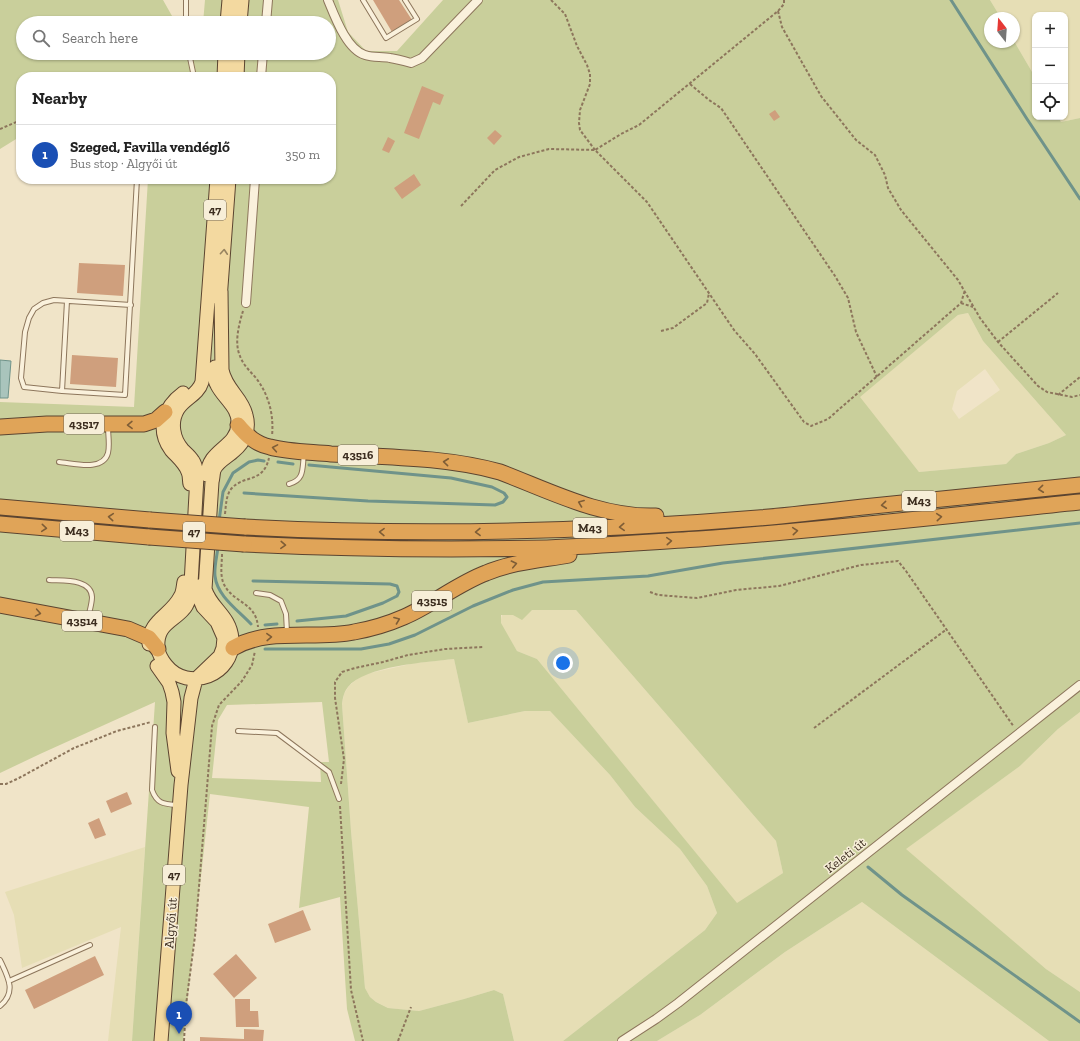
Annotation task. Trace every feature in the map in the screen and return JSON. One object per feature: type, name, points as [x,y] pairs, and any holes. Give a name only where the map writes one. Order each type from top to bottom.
[{"type":"highway","name":"43517","points":[[0,427],[47,424],[144,424],[156,420],[165,412]]},
{"type":"highway","name":"43516","points":[[242,430],[256,442],[271,448],[304,452],[432,461],[484,467],[590,506],[613,512],[643,516],[716,514],[758,518]]},
{"type":"highway","name":"M43","points":[[0,507],[150,520],[314,531],[421,533],[536,531],[758,518],[1080,485]]},
{"type":"highway","name":"M43","points":[[0,524],[244,544],[333,548],[423,550],[549,548],[764,534],[946,517],[1080,502]]},
{"type":"highway","name":"43515","points":[[233,648],[242,642],[258,638],[353,632],[382,625],[404,617],[461,585],[486,573],[506,566],[630,543]]},
{"type":"highway","name":"43514","points":[[0,605],[128,629],[153,644]]},
{"type":"main road","points":[[228,16],[229,0]]},
{"type":"main road","points":[[241,16],[242,0]]},
{"type":"main road","points":[[224,72],[225,60]]},
{"type":"main road","points":[[237,72],[238,60]]},
{"type":"main road","name":"47","points":[[217,184],[215,291],[222,370],[225,389],[240,400],[245,410],[248,423],[242,430],[234,451],[214,470],[205,589],[207,595],[225,617],[231,630],[233,648]]},
{"type":"main road","name":"47","points":[[181,784],[172,733],[174,702],[172,692],[169,683],[153,660],[149,648],[166,624],[183,610],[188,601],[191,584],[198,476],[194,462],[179,446],[173,427],[178,409],[202,382],[228,184]]},
{"type":"main road","points":[[165,412],[175,399],[183,393],[195,389],[217,391],[225,389]]},
{"type":"main road","name":"47","points":[[165,412],[163,427],[167,442],[188,472],[190,484],[184,580],[181,596],[153,626],[153,644],[160,657],[176,675],[180,685],[181,696],[179,733],[181,784]]},
{"type":"main road","name":"47","points":[[181,784],[194,733],[201,683],[200,678],[220,656],[224,638],[217,622],[203,607],[198,593],[207,471],[213,456],[229,443],[237,431],[242,430]]},
{"type":"main road","points":[[176,675],[200,678],[219,671],[225,664],[233,648]]},
{"type":"main road","name":"Algyői út","points":[[162,1041],[181,784]]},
{"type":"street","points":[[267,16],[268,0]]},
{"type":"street","points":[[328,0],[348,40],[359,53],[373,57],[390,58],[411,63],[422,58],[478,0]]},
{"type":"street","points":[[261,72],[262,60]]},
{"type":"street","points":[[246,303],[255,184]]},
{"type":"street","name":"Keleti út","points":[[622,1041],[678,1003],[1080,685]]},
{"type":"lane","points":[[186,0],[186,16]]},
{"type":"lane","points":[[363,0],[386,38],[417,19],[405,0]]},
{"type":"lane","points":[[190,60],[193,72]]},
{"type":"lane","points":[[131,305],[54,300],[43,303],[34,309],[29,318],[25,332],[21,378],[24,387],[125,395],[131,305],[137,184]]},
{"type":"lane","points":[[62,391],[67,301]]},
{"type":"lane","points":[[59,462],[91,465],[102,462],[106,458],[109,450],[108,425]]},
{"type":"lane","points":[[289,484],[297,481],[302,474],[304,452]]},
{"type":"lane","points":[[48,580],[81,584],[88,588],[92,598],[87,622]]},
{"type":"lane","points":[[256,593],[270,595],[281,601],[286,614],[287,636]]},
{"type":"lane","points":[[156,727],[152,790],[154,796],[159,802],[163,804],[179,805]]},
{"type":"lane","points":[[238,731],[277,733],[329,772],[339,799]]},
{"type":"lane","points":[[9,981],[90,945]]},
{"type":"lane","points":[[0,960],[9,981],[8,998],[0,1006]]},
{"type":"path","points":[[551,0],[565,14],[577,46],[590,74],[590,84],[580,110],[580,130],[595,150],[647,202],[734,330],[756,354],[804,422],[811,426],[828,419],[961,303],[965,290]]},
{"type":"path","points":[[461,206],[495,170],[519,157],[548,149],[595,150],[639,125],[778,11],[784,4],[784,0]]},
{"type":"path","points":[[778,11],[782,27],[821,96],[856,140],[875,155],[886,175],[888,188],[901,210],[965,290],[980,318],[998,342],[1038,386],[1047,392],[1072,397],[1080,395]]},
{"type":"path","points":[[690,84],[721,108],[835,276],[848,298],[856,332],[877,377]]},
{"type":"path","points":[[0,129],[16,122]]},
{"type":"path","points":[[661,331],[673,328],[707,303],[709,293]]},
{"type":"path","points":[[998,342],[1058,293]]},
{"type":"path","points":[[961,303],[974,307]]},
{"type":"path","points":[[1058,395],[1080,378]]},
{"type":"path","points":[[650,592],[658,596],[697,598],[736,590],[779,586],[861,565],[898,561],[947,629],[1018,733]]},
{"type":"path","points":[[814,728],[947,629]]},
{"type":"path","points":[[363,1041],[351,990],[339,799],[344,759],[335,698],[335,682],[342,672],[355,668],[415,654],[445,649],[484,647]]},
{"type":"path","points":[[0,784],[6,784],[74,748],[117,731],[151,722],[156,727]]},
{"type":"path","points":[[398,1041],[411,1007]]},
{"type":"shaded area","points":[[990,0],[1080,0],[1080,118],[1061,122],[1060,120],[1068,120],[1068,12],[1032,12],[1032,72],[1018,48],[1020,48],[1020,12],[997,12]]},
{"type":"shaded area","points":[[968,313],[983,341],[1066,435],[1049,443],[1016,454],[1006,464],[919,472],[859,397],[958,315]],"holes":[[[985,369],[1000,390],[959,419],[952,409],[957,391]]]},
{"type":"shaded area","points":[[532,610],[576,610],[776,841],[783,873],[737,904],[537,659],[517,651],[500,623],[502,615],[513,615]]},
{"type":"shaded area","points":[[454,659],[468,723],[525,711],[550,711],[610,775],[635,807],[680,849],[707,886],[717,913],[705,930],[563,1041],[514,1041],[503,994],[494,990],[419,1011],[388,1008],[370,997],[365,988],[351,831],[342,704],[344,694],[349,686],[366,674],[415,663]]},
{"type":"shaded area","points":[[1080,712],[1080,992],[1046,969],[905,849],[1020,766],[1058,729]]},
{"type":"shaded area","points":[[145,847],[132,1041],[108,1041],[121,927],[22,968],[14,915],[5,892]]},
{"type":"shaded area","points":[[862,902],[1049,1041],[657,1041],[700,1015],[785,952]]},
{"type":"green space","points":[[0,0],[163,0],[172,16],[16,16],[16,60],[336,60],[336,16],[204,16],[205,0],[338,0],[348,32],[366,51],[397,51],[443,0],[990,0],[997,12],[984,12],[984,48],[1018,48],[1032,72],[1032,120],[1060,120],[1061,122],[1080,118],[1080,712],[1058,729],[1020,766],[906,849],[1046,969],[1080,992],[1080,1041],[1049,1041],[862,902],[785,952],[700,1015],[657,1041],[563,1041],[705,930],[717,913],[707,886],[680,849],[635,807],[610,775],[550,711],[525,711],[468,723],[454,659],[397,666],[368,674],[356,680],[348,687],[343,697],[342,704],[351,831],[365,988],[370,997],[388,1008],[419,1011],[494,990],[503,994],[514,1041],[355,1041],[347,1009],[340,897],[299,908],[309,807],[210,794],[183,1041],[132,1041],[155,702],[0,773],[0,402],[134,407],[148,184],[336,184],[336,72],[16,72],[16,139],[0,149]],"holes":[[[968,313],[983,341],[1066,435],[1049,443],[1016,454],[1006,464],[919,472],[860,397],[958,315]],[[532,610],[576,610],[776,841],[783,873],[737,903],[537,659],[517,651],[501,623],[501,615],[513,615],[522,620]],[[322,702],[329,762],[320,762],[321,782],[212,778],[218,720],[227,705]]]},
{"type":"water","points":[[0,360],[11,361],[8,398],[0,398]]},
{"type":"building","points":[[373,0],[399,0],[412,20],[392,32]]},
{"type":"building","points":[[422,86],[444,95],[440,105],[433,102],[419,139],[404,133]]},
{"type":"building","points":[[775,110],[780,117],[774,121],[769,114]]},
{"type":"building","points":[[495,130],[502,136],[494,145],[487,138]]},
{"type":"building","points":[[388,137],[395,141],[389,153],[382,150]]},
{"type":"building","points":[[414,174],[421,185],[402,199],[394,188]]},
{"type":"building","points":[[79,263],[125,265],[123,296],[77,293]]},
{"type":"building","points":[[72,355],[118,358],[116,387],[70,384]]},
{"type":"building","points":[[127,792],[132,804],[111,813],[106,801]]},
{"type":"building","points":[[99,818],[106,835],[95,839],[88,823]]},
{"type":"building","points":[[303,910],[311,930],[275,943],[268,924]]},
{"type":"building","points":[[236,954],[257,978],[234,998],[213,974]]},
{"type":"building","points":[[95,956],[104,975],[34,1009],[25,990]]},
{"type":"building","points":[[235,999],[250,999],[250,1011],[258,1011],[259,1027],[236,1027]]},
{"type":"building","points":[[244,1029],[264,1030],[263,1041],[200,1041],[200,1037],[244,1039]]},
{"type":"waterway","points":[[951,0],[1080,199]]},
{"type":"waterway","points":[[219,521],[223,492],[233,473],[249,462],[258,460],[264,461]]},
{"type":"waterway","points":[[278,462],[293,464]]},
{"type":"waterway","points":[[244,493],[368,501],[495,505],[503,502],[507,497],[504,493],[492,487],[451,478],[309,465]]},
{"type":"waterway","points":[[265,649],[361,649],[389,644],[415,635],[473,606],[513,590],[543,582],[648,576],[723,563],[1080,523]]},
{"type":"waterway","points":[[218,547],[215,569],[217,583],[224,596],[251,624]]},
{"type":"waterway","points":[[253,581],[390,584],[397,586],[399,592],[397,596],[383,603],[346,616],[297,621]]},
{"type":"waterway","points":[[265,625],[277,624]]},
{"type":"waterway","points":[[868,867],[902,895],[1080,1022]]},
{"type":"place","name":"Szeged, Favilla vendéglő","points":[[179,1034]]}]
